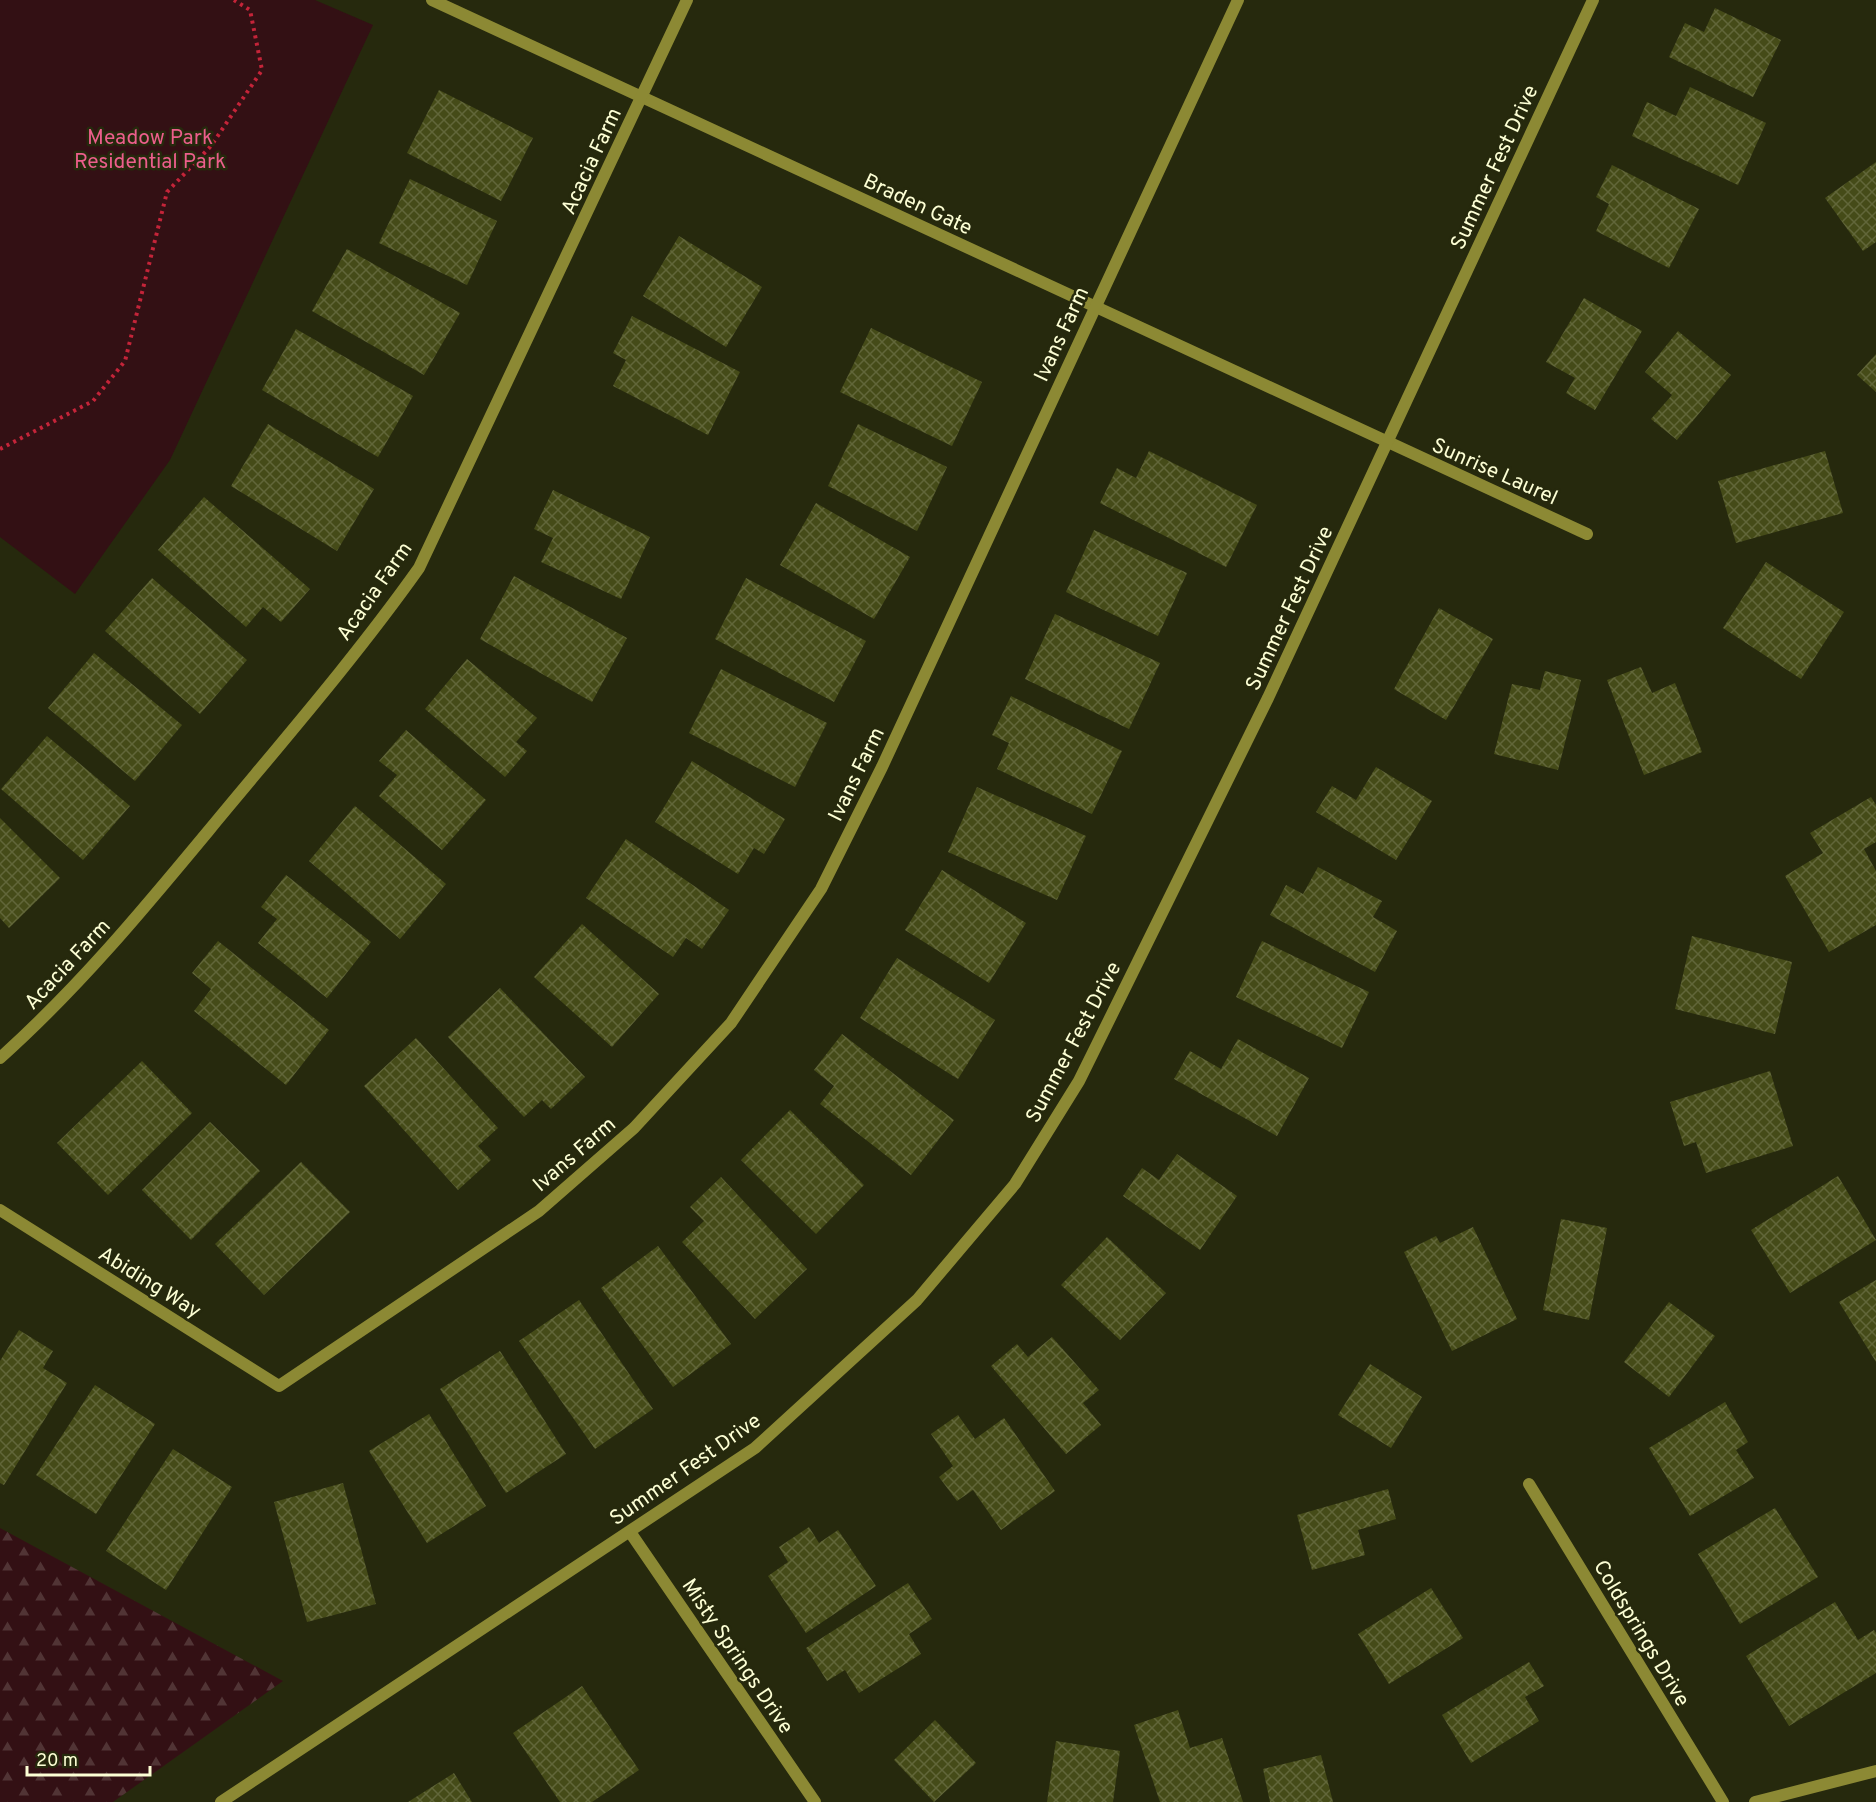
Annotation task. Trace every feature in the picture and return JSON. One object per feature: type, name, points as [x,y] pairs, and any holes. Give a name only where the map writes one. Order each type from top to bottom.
[{"type":"street","name":"Braden Gate","points":[[432,0],[1388,443]]},
{"type":"street","name":"Acacia Farm","points":[[0,1058],[38,1024],[104,956],[375,629],[419,568],[687,0]]},
{"type":"street","name":"Ivans Farm","points":[[279,1386],[539,1211],[634,1128],[731,1023],[821,889],[882,767],[1238,0]]},
{"type":"street","name":"Summer Fest Drive","points":[[221,1802],[755,1448],[917,1300],[1015,1184],[1079,1081],[1268,698],[1593,0]]},
{"type":"street","name":"Sunrise Laurel","points":[[1388,443],[1587,534]]},
{"type":"street","name":"Abiding Way","points":[[0,1210],[279,1386]]},
{"type":"street","name":"Coldsprings Drive","points":[[1529,1484],[1723,1802]]},
{"type":"street","name":"Misty Springs Drive","points":[[630,1532],[814,1802]]},
{"type":"street","points":[[1755,1802],[1876,1772]]},
{"type":"path","points":[[0,449],[93,401],[125,362],[167,192],[210,147],[262,70],[249,10],[234,0]]},
{"type":"green space","name":"Meadow Park Residential Park","points":[[0,0],[315,0],[373,25],[170,460],[75,594],[0,537]]},
{"type":"green space","points":[[0,1528],[283,1681],[113,1802],[0,1802]]},
{"type":"building","points":[[1715,8],[1781,40],[1753,97],[1669,57],[1685,23],[1704,32]]},
{"type":"building","points":[[1690,87],[1766,123],[1738,185],[1632,136],[1647,102],[1676,116]]},
{"type":"building","points":[[439,90],[533,138],[501,201],[407,153]]},
{"type":"building","points":[[1876,162],[1876,242],[1863,251],[1825,198]]},
{"type":"building","points":[[1612,165],[1699,209],[1669,268],[1596,231],[1609,204],[1596,197]]},
{"type":"building","points":[[410,179],[497,221],[467,285],[379,243]]},
{"type":"building","points":[[679,236],[762,287],[726,347],[643,296]]},
{"type":"building","points":[[347,249],[460,313],[424,375],[312,311]]},
{"type":"building","points":[[1584,298],[1642,331],[1595,410],[1566,393],[1575,378],[1546,362]]},
{"type":"building","points":[[632,316],[740,372],[708,435],[613,386],[626,360],[613,353]]},
{"type":"building","points":[[871,328],[982,382],[952,446],[840,392]]},
{"type":"building","points":[[296,329],[413,396],[378,457],[262,390]]},
{"type":"building","points":[[1678,331],[1731,375],[1677,440],[1651,419],[1672,395],[1645,372]]},
{"type":"building","points":[[1876,354],[1876,392],[1857,375]]},
{"type":"building","points":[[268,424],[374,489],[337,551],[231,486]]},
{"type":"building","points":[[858,424],[947,467],[917,531],[828,486]]},
{"type":"building","points":[[1149,451],[1257,505],[1226,567],[1100,503],[1117,468],[1136,478]]},
{"type":"building","points":[[1825,451],[1843,513],[1736,543],[1718,481]]},
{"type":"building","points":[[553,490],[650,537],[621,599],[541,562],[553,538],[534,529]]},
{"type":"building","points":[[204,497],[310,589],[281,622],[263,607],[246,627],[158,550]]},
{"type":"building","points":[[816,503],[910,557],[874,619],[780,565]]},
{"type":"building","points":[[1094,530],[1187,573],[1158,636],[1066,592]]},
{"type":"building","points":[[1766,562],[1844,612],[1801,679],[1723,628]]},
{"type":"building","points":[[514,576],[627,638],[592,702],[480,639]]},
{"type":"building","points":[[152,578],[247,660],[200,714],[105,631]]},
{"type":"building","points":[[746,578],[866,641],[834,702],[715,639]]},
{"type":"building","points":[[1439,608],[1493,639],[1446,720],[1394,689]]},
{"type":"building","points":[[1055,614],[1160,663],[1129,729],[1025,679]]},
{"type":"building","points":[[94,653],[182,725],[135,781],[48,708]]},
{"type":"building","points":[[467,659],[537,718],[516,742],[527,751],[505,777],[425,709]]},
{"type":"building","points":[[1641,667],[1652,693],[1675,683],[1702,752],[1644,775],[1607,680]]},
{"type":"building","points":[[721,669],[827,723],[795,787],[689,733]]},
{"type":"building","points":[[1545,671],[1581,680],[1558,770],[1494,754],[1512,684],[1540,690]]},
{"type":"building","points":[[1011,696],[1122,751],[1092,814],[997,769],[1009,743],[992,735]]},
{"type":"building","points":[[406,730],[486,800],[442,850],[379,796],[397,775],[379,761]]},
{"type":"building","points":[[47,736],[130,806],[83,860],[1,789]]},
{"type":"building","points":[[692,761],[785,819],[764,854],[754,848],[738,874],[655,822]]},
{"type":"building","points":[[1376,767],[1432,801],[1396,860],[1316,812],[1332,786],[1356,800]]},
{"type":"building","points":[[977,787],[1086,836],[1057,900],[948,852]]},
{"type":"building","points":[[1871,797],[1876,805],[1876,842],[1864,849],[1876,871],[1876,925],[1829,952],[1785,876],[1823,853],[1810,833]]},
{"type":"building","points":[[355,806],[446,884],[400,939],[309,861]]},
{"type":"building","points":[[0,818],[60,878],[9,928],[0,918]]},
{"type":"building","points":[[626,839],[729,910],[702,949],[686,938],[673,957],[586,898]]},
{"type":"building","points":[[1318,867],[1382,901],[1373,917],[1397,931],[1375,972],[1270,915],[1286,885],[1303,894]]},
{"type":"building","points":[[942,870],[1026,923],[989,983],[905,930]]},
{"type":"building","points":[[286,875],[371,942],[327,998],[258,943],[277,919],[261,907]]},
{"type":"building","points":[[582,924],[659,994],[612,1047],[534,977]]},
{"type":"building","points":[[1692,936],[1792,962],[1775,1034],[1675,1009]]},
{"type":"building","points":[[218,941],[329,1030],[286,1085],[194,1011],[211,989],[192,973]]},
{"type":"building","points":[[1262,941],[1369,992],[1342,1048],[1236,997]]},
{"type":"building","points":[[897,958],[995,1020],[958,1079],[860,1018]]},
{"type":"building","points":[[500,988],[585,1077],[551,1109],[542,1100],[524,1117],[448,1037]]},
{"type":"building","points":[[842,1034],[954,1120],[911,1175],[820,1104],[834,1086],[814,1070]]},
{"type":"building","points":[[416,1038],[498,1128],[478,1146],[491,1160],[458,1190],[364,1086]]},
{"type":"building","points":[[1238,1039],[1309,1078],[1277,1136],[1174,1079],[1190,1051],[1221,1069]]},
{"type":"building","points":[[142,1061],[192,1113],[108,1195],[57,1143]]},
{"type":"building","points":[[1770,1071],[1793,1146],[1706,1173],[1696,1142],[1684,1146],[1670,1102]]},
{"type":"building","points":[[790,1110],[864,1185],[816,1234],[741,1160]]},
{"type":"building","points":[[210,1122],[260,1171],[191,1240],[142,1190]]},
{"type":"building","points":[[1177,1154],[1237,1196],[1200,1250],[1123,1196],[1142,1168],[1159,1180]]},
{"type":"building","points":[[301,1162],[350,1212],[264,1295],[215,1244]]},
{"type":"building","points":[[1838,1176],[1876,1240],[1790,1293],[1751,1230]]},
{"type":"building","points":[[721,1177],[807,1269],[755,1319],[682,1242],[704,1221],[690,1207]]},
{"type":"building","points":[[1561,1219],[1607,1228],[1589,1320],[1543,1310]]},
{"type":"building","points":[[1473,1227],[1517,1319],[1452,1351],[1404,1252],[1436,1236],[1440,1243]]},
{"type":"building","points":[[1107,1237],[1166,1293],[1120,1340],[1061,1285]]},
{"type":"building","points":[[658,1246],[731,1344],[673,1387],[601,1288]]},
{"type":"building","points":[[1876,1280],[1876,1362],[1839,1302]]},
{"type":"building","points":[[579,1300],[653,1409],[595,1449],[519,1341]]},
{"type":"building","points":[[1669,1302],[1715,1336],[1669,1397],[1624,1362]]},
{"type":"building","points":[[19,1330],[53,1351],[43,1368],[67,1383],[4,1485],[0,1483],[0,1361]]},
{"type":"building","points":[[1052,1337],[1099,1390],[1083,1403],[1101,1425],[1066,1454],[991,1366],[1017,1344],[1028,1357]]},
{"type":"building","points":[[500,1351],[566,1454],[506,1493],[440,1389]]},
{"type":"building","points":[[1370,1364],[1422,1397],[1391,1448],[1338,1415]]},
{"type":"building","points":[[95,1385],[155,1424],[96,1514],[36,1475]]},
{"type":"building","points":[[1725,1402],[1748,1442],[1736,1450],[1754,1478],[1690,1516],[1649,1448]]},
{"type":"building","points":[[429,1414],[486,1506],[427,1543],[369,1451]]},
{"type":"building","points":[[958,1415],[975,1439],[1004,1418],[1055,1491],[1001,1530],[973,1490],[957,1501],[939,1477],[953,1466],[931,1434]]},
{"type":"building","points":[[173,1449],[232,1487],[166,1590],[106,1551]]},
{"type":"building","points":[[343,1483],[376,1604],[307,1622],[274,1502]]},
{"type":"building","points":[[1388,1489],[1396,1519],[1358,1530],[1365,1555],[1312,1570],[1297,1515]]},
{"type":"building","points":[[1775,1508],[1818,1577],[1740,1624],[1698,1554]]},
{"type":"building","points":[[809,1527],[819,1543],[838,1530],[876,1586],[806,1633],[768,1576],[788,1562],[779,1547]]},
{"type":"building","points":[[908,1583],[932,1619],[909,1634],[921,1654],[859,1693],[845,1670],[827,1681],[806,1648]]},
{"type":"building","points":[[1431,1588],[1463,1638],[1389,1684],[1358,1634]]},
{"type":"building","points":[[1835,1602],[1858,1640],[1874,1630],[1876,1633],[1876,1673],[1789,1726],[1746,1656]]},
{"type":"building","points":[[1529,1662],[1544,1686],[1525,1697],[1539,1721],[1471,1763],[1442,1715]]},
{"type":"building","points":[[582,1686],[639,1770],[592,1802],[560,1802],[513,1733]]},
{"type":"building","points":[[1178,1710],[1190,1748],[1222,1738],[1243,1802],[1160,1802],[1134,1725]]},
{"type":"building","points":[[935,1720],[976,1763],[934,1802],[894,1760]]},
{"type":"building","points":[[1056,1741],[1120,1751],[1113,1802],[1047,1802]]},
{"type":"building","points":[[1321,1755],[1333,1802],[1270,1802],[1263,1769]]},
{"type":"building","points":[[454,1773],[472,1802],[408,1802]]}]
